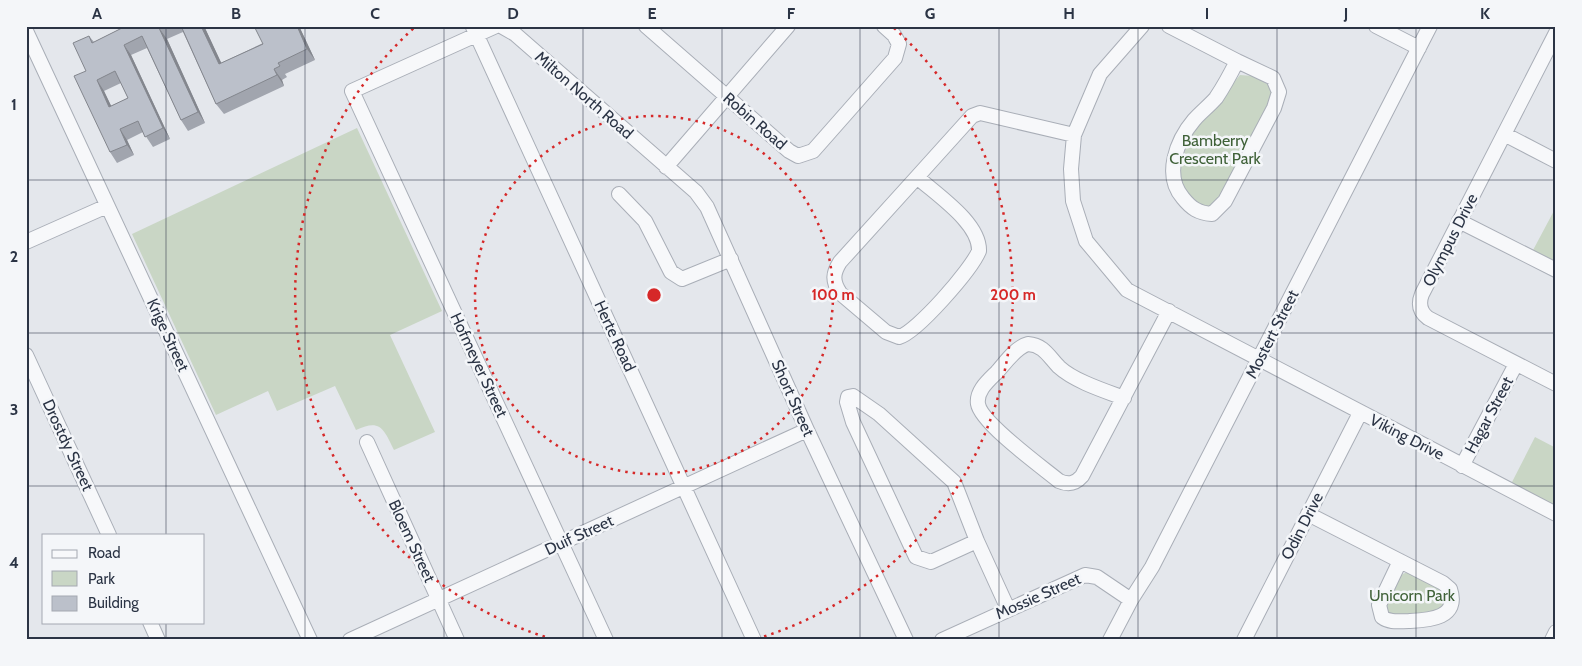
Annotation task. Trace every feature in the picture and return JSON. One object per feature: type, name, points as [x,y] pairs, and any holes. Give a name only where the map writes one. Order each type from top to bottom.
[{"type":"street","points":[[474,30],[496,26]]},
{"type":"street","name":"Milton North Road","points":[[501,26],[515,34],[666,166]]},
{"type":"street","points":[[666,166],[788,26]]},
{"type":"street","name":"Robin Road","points":[[650,27],[726,97],[789,151],[798,156],[806,155],[813,151],[895,58],[899,44],[894,35],[884,26]]},
{"type":"street","name":"Viking Drive","points":[[1142,26],[1100,74],[1074,135],[1071,169],[1073,201],[1086,241],[1127,290],[1556,514]]},
{"type":"street","points":[[1168,26],[1273,78],[1279,92],[1274,108],[1224,201],[1212,214],[1203,213],[1191,208],[1179,194],[1173,171],[1174,156],[1193,121],[1215,98],[1237,61]]},
{"type":"street","points":[[1376,26],[1419,48]]},
{"type":"street","name":"Mostert Street","points":[[1110,640],[1131,600],[1152,567],[1430,26]]},
{"type":"street","name":"Hofmeyer Street","points":[[474,30],[352,91],[606,640]]},
{"type":"street","name":"Herte Road","points":[[474,30],[754,640]]},
{"type":"street","name":"Krige Street","points":[[26,31],[310,640]]},
{"type":"street","name":"Olympus Drive","points":[[1556,33],[1552,50],[1504,134],[1422,294],[1420,302],[1421,310],[1428,318],[1556,384]]},
{"type":"street","points":[[917,177],[970,225],[977,235],[979,251],[968,268],[914,330],[899,338],[886,332],[840,293],[835,284],[834,274],[840,262],[972,116],[980,114],[1074,135]]},
{"type":"street","points":[[1504,134],[1556,161]]},
{"type":"street","name":"Short Street","points":[[666,166],[696,192],[707,207],[807,430],[906,640]]},
{"type":"street","points":[[619,194],[645,221],[672,272],[678,278],[682,279],[730,259]]},
{"type":"street","points":[[26,242],[107,206]]},
{"type":"street","points":[[1459,221],[1556,270]]},
{"type":"street","points":[[1124,398],[1096,388],[1061,368],[1045,350],[1028,344],[1015,352],[984,385],[978,404],[986,420],[1059,481],[1068,484],[1078,481],[1124,398],[1169,311]]},
{"type":"street","name":"Drostdy Street","points":[[26,355],[109,534]]},
{"type":"street","name":"Hagar Street","points":[[1462,466],[1516,364]]},
{"type":"street","points":[[976,541],[931,562],[916,557],[853,422],[847,402],[848,396],[854,396],[879,414],[954,482],[976,541],[1008,609]]},
{"type":"street","name":"Odin Drive","points":[[1244,640],[1360,413]]},
{"type":"street","name":"Duif Street","points":[[350,640],[807,430]]},
{"type":"street","name":"Bloem Street","points":[[367,442],[457,640]]},
{"type":"street","points":[[1308,514],[1400,561],[1443,583],[1450,590],[1450,604],[1442,617],[1432,620],[1393,621],[1382,616],[1379,609],[1380,601],[1400,561]]},
{"type":"street","name":"Mossie Street","points":[[942,640],[1085,575],[1097,577],[1131,600]]},
{"type":"street","points":[[151,624],[158,640]]},
{"type":"street","points":[[1552,640],[1556,632]]},
{"type":"green space","name":"Bamberry Crescent Park","points":[[1240,75],[1253,76],[1269,85],[1272,96],[1220,198],[1205,211],[1182,190],[1179,161],[1193,130]]},
{"type":"green space","points":[[357,128],[442,311],[390,335],[435,432],[394,450],[381,428],[371,425],[356,430],[335,386],[277,411],[268,391],[216,415],[132,234]]},
{"type":"green space","points":[[1556,207],[1556,264],[1532,252]]},
{"type":"green space","points":[[1535,437],[1556,448],[1556,508],[1511,484]]},
{"type":"green space","name":"Unicorn Park","points":[[1405,573],[1410,573],[1445,591],[1445,606],[1433,615],[1390,614],[1387,610],[1387,598],[1397,580]]},
{"type":"building","points":[[126,26],[164,26],[159,28],[198,112],[181,120],[142,36],[124,45],[163,128],[145,137],[138,121],[120,129],[127,145],[110,152],[74,76],[86,71],[73,43],[89,36],[92,43]],"holes":[[[115,71],[128,98],[109,107],[97,80]]]},
{"type":"building","points":[[181,26],[201,26],[219,64],[263,44],[254,26],[297,26],[307,49],[278,63],[280,66],[274,69],[277,75],[216,104]]}]
